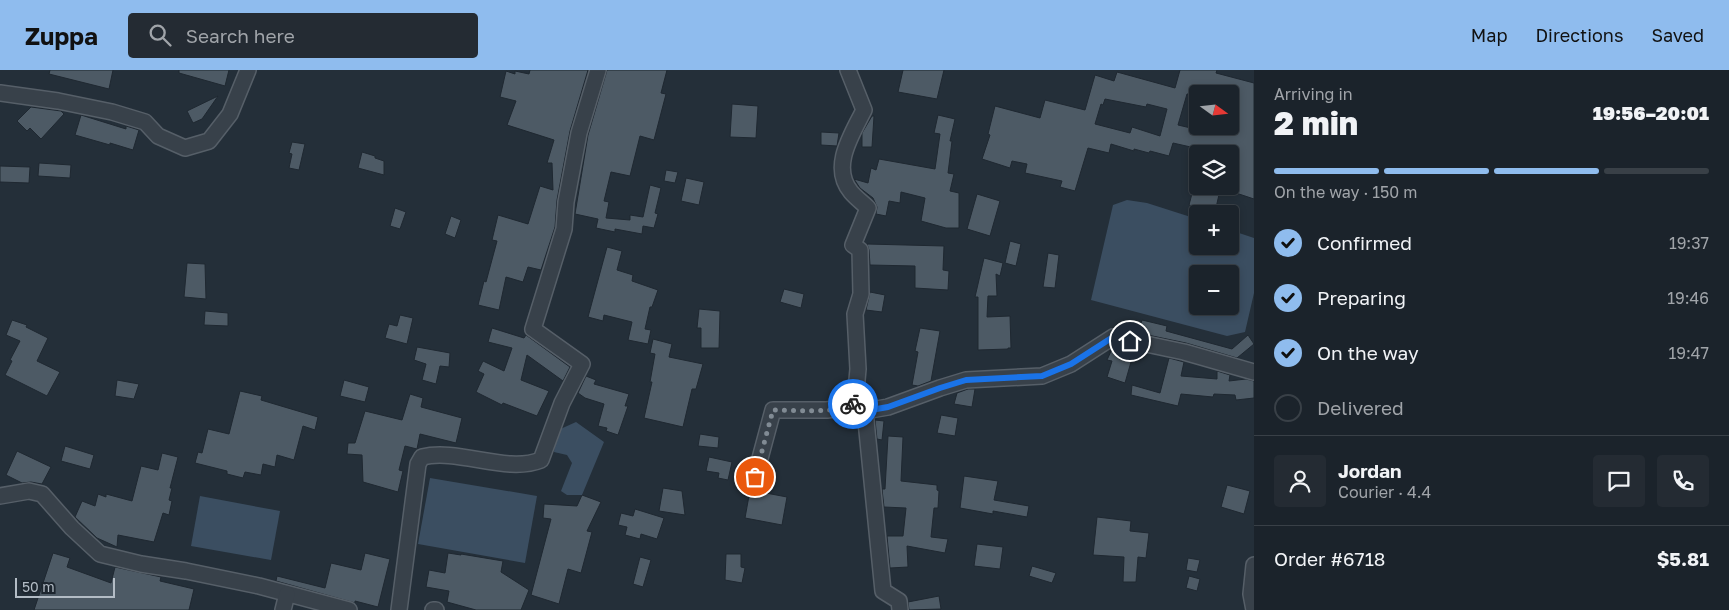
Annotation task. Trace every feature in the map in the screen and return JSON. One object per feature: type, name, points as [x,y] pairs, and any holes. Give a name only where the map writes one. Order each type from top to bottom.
[{"type":"street","points":[[0,93],[58,101],[112,112],[145,122],[158,136],[185,148],[208,141],[230,114],[248,70]]},
{"type":"street","points":[[399,610],[418,464],[422,457],[435,454],[531,464],[541,460],[562,403],[582,364],[533,329],[564,228],[566,202],[580,133],[598,70]]},
{"type":"street","points":[[848,70],[864,110],[845,148],[842,174],[850,191],[868,208],[853,245],[860,250],[861,294],[854,314],[860,407],[883,591],[899,601],[900,610]]},
{"type":"street","points":[[755,477],[773,410],[888,407],[966,380],[1042,376],[1071,364],[1113,337],[1184,352],[1254,372]]},
{"type":"street","points":[[0,496],[29,491],[42,494],[72,528],[100,554],[141,564],[259,586],[349,610]]},
{"type":"street","points":[[1254,564],[1251,594],[1254,610]]},
{"type":"street","points":[[283,610],[287,594]]},
{"type":"water","points":[[1127,200],[1147,203],[1189,216],[1189,255],[1239,255],[1239,233],[1254,238],[1254,293],[1245,332],[1227,336],[1091,300],[1113,205]]},
{"type":"water","points":[[576,422],[604,442],[582,495],[567,495],[561,491],[572,463],[567,455],[554,452],[556,431]]},
{"type":"water","points":[[430,478],[537,496],[525,563],[418,544]]},
{"type":"water","points":[[200,496],[280,511],[271,560],[191,546]]},
{"type":"building","points":[[50,70],[113,70],[109,89],[49,74]]},
{"type":"building","points":[[179,70],[229,70],[225,86],[179,73]]},
{"type":"building","points":[[530,70],[588,70],[570,131],[557,200],[555,227],[541,270],[528,267],[523,282],[506,277],[499,310],[478,305],[497,241],[492,240],[498,215],[528,224],[540,186],[553,190],[552,163],[547,163],[554,140],[507,125],[516,101],[500,97],[506,71],[515,74],[515,71],[529,74]]},
{"type":"building","points":[[607,70],[667,70],[661,93],[666,94],[654,140],[640,136],[630,176],[611,172],[604,201],[609,202],[606,218],[630,220],[630,215],[643,217],[650,185],[661,188],[655,213],[658,214],[654,228],[643,226],[642,234],[615,229],[615,232],[596,228],[598,219],[575,214],[588,135]]},
{"type":"building","points":[[903,70],[944,70],[937,99],[898,92]]},
{"type":"building","points":[[1180,70],[1217,70],[1216,73],[1254,83],[1254,199],[1239,194],[1239,145],[1189,145],[1189,147],[1173,143],[1169,156],[1150,151],[1149,153],[1134,149],[1134,151],[1111,144],[1109,153],[1088,148],[1075,191],[1060,187],[1062,181],[1025,173],[1027,164],[1012,161],[1010,168],[982,159],[990,135],[988,134],[995,106],[1040,118],[1045,100],[1085,110],[1095,75],[1114,81],[1117,72],[1175,88]],"holes":[[[1105,99],[1146,107],[1147,104],[1167,109],[1160,136],[1132,127],[1130,133],[1095,124],[1101,104],[1103,105]]]},
{"type":"building","points":[[218,96],[202,119],[193,123],[187,111]]},
{"type":"building","points":[[732,104],[758,106],[756,138],[730,137]]},
{"type":"building","points":[[31,107],[61,111],[64,114],[41,139],[30,128],[27,131],[17,121]]},
{"type":"building","points":[[81,115],[126,129],[126,126],[139,130],[133,150],[75,135]]},
{"type":"building","points":[[938,115],[955,119],[950,141],[952,141],[948,173],[954,174],[950,191],[959,193],[959,228],[946,228],[921,221],[925,198],[901,192],[900,203],[889,201],[886,216],[876,214],[877,207],[873,198],[860,188],[854,179],[868,183],[871,168],[876,170],[879,159],[935,169],[940,134],[934,133]]},
{"type":"building","points":[[872,116],[874,116],[872,147],[862,147],[862,133]]},
{"type":"building","points":[[821,132],[839,133],[837,146],[821,145]]},
{"type":"building","points":[[292,142],[305,144],[299,170],[289,168],[292,154],[289,153]]},
{"type":"building","points":[[362,152],[384,161],[384,175],[358,168]]},
{"type":"building","points":[[39,163],[71,165],[70,178],[38,176]]},
{"type":"building","points":[[0,166],[30,167],[29,183],[0,182]]},
{"type":"building","points":[[666,170],[678,172],[675,183],[664,181]]},
{"type":"building","points":[[686,178],[704,182],[699,205],[681,201]]},
{"type":"building","points":[[977,194],[1000,201],[990,236],[967,229]]},
{"type":"building","points":[[1192,195],[1219,195],[1217,205],[1189,205]]},
{"type":"building","points":[[395,208],[406,212],[400,229],[390,226]]},
{"type":"building","points":[[451,216],[461,220],[455,238],[445,234]]},
{"type":"building","points":[[1010,241],[1021,244],[1016,266],[1005,263]]},
{"type":"building","points":[[867,244],[944,246],[943,270],[949,271],[948,290],[915,288],[915,266],[870,265]]},
{"type":"building","points":[[607,247],[622,251],[617,270],[633,275],[632,281],[658,290],[652,307],[650,307],[645,329],[651,330],[648,344],[628,340],[632,322],[604,315],[603,321],[588,317]]},
{"type":"building","points":[[1048,253],[1059,255],[1055,288],[1043,287]]},
{"type":"building","points":[[984,258],[1003,263],[1000,276],[996,274],[997,296],[988,296],[987,317],[1010,316],[1011,348],[1008,349],[978,350],[978,297],[975,297]]},
{"type":"building","points":[[187,263],[205,264],[206,299],[184,297]]},
{"type":"building","points":[[784,289],[804,294],[801,308],[780,302]]},
{"type":"building","points":[[870,292],[885,295],[882,312],[866,310]]},
{"type":"building","points":[[699,309],[720,311],[719,348],[701,348],[701,328],[697,328]]},
{"type":"building","points":[[205,311],[228,313],[228,326],[204,325]]},
{"type":"building","points":[[400,315],[413,318],[407,344],[385,338],[389,324],[397,326]]},
{"type":"building","points":[[12,320],[27,325],[26,327],[48,338],[37,361],[60,372],[47,396],[5,375],[20,341],[6,335]]},
{"type":"building","points":[[1142,320],[1167,326],[1166,331],[1232,349],[1248,335],[1254,344],[1237,358],[1186,343],[1138,333]]},
{"type":"building","points":[[492,328],[524,338],[526,335],[570,367],[563,381],[527,355],[521,380],[549,391],[537,416],[503,403],[502,405],[476,392],[484,374],[478,371],[483,361],[504,371],[512,348],[488,342]]},
{"type":"building","points":[[920,328],[940,331],[931,381],[918,386],[912,385],[918,352],[915,351]]},
{"type":"building","points":[[653,339],[672,344],[669,357],[703,364],[696,389],[692,389],[683,427],[644,418],[652,382],[650,382],[655,354],[650,353]]},
{"type":"building","points":[[417,347],[450,353],[449,367],[440,366],[436,384],[422,380],[426,364],[414,360]]},
{"type":"building","points":[[1112,349],[1133,355],[1125,383],[1107,377],[1112,361],[1107,360]]},
{"type":"building","points":[[1169,358],[1184,362],[1181,376],[1217,379],[1217,371],[1230,375],[1229,381],[1246,379],[1254,381],[1254,398],[1236,400],[1235,395],[1214,394],[1213,397],[1181,394],[1178,406],[1131,395],[1132,385],[1160,393]]},
{"type":"building","points":[[586,376],[596,380],[594,384],[629,394],[625,406],[628,406],[618,435],[606,431],[607,428],[598,426],[604,404],[585,398],[578,393]]},
{"type":"building","points":[[117,380],[139,384],[134,399],[115,396]]},
{"type":"building","points":[[344,380],[369,387],[365,402],[340,396]]},
{"type":"building","points":[[968,389],[975,389],[972,407],[954,404],[957,393]]},
{"type":"building","points":[[240,391],[262,396],[261,400],[318,417],[315,430],[303,426],[294,460],[277,455],[275,467],[263,464],[261,475],[245,472],[243,478],[227,474],[227,471],[195,463],[198,452],[202,453],[208,429],[229,434]]},
{"type":"building","points":[[410,394],[423,398],[421,407],[462,418],[456,443],[420,434],[417,449],[405,446],[399,470],[403,471],[398,492],[363,482],[362,455],[347,454],[348,443],[355,443],[365,411],[402,420]]},
{"type":"building","points":[[941,415],[958,418],[955,436],[937,433]]},
{"type":"building","points":[[875,420],[884,421],[882,440],[877,439]]},
{"type":"building","points":[[700,434],[719,437],[718,448],[698,446]]},
{"type":"building","points":[[888,436],[903,437],[901,481],[937,485],[937,490],[939,491],[938,508],[934,508],[931,537],[948,539],[945,553],[907,546],[908,567],[890,568],[887,536],[903,536],[906,508],[884,507],[882,489],[885,489]]},
{"type":"building","points":[[65,446],[94,455],[90,469],[61,461]]},
{"type":"building","points":[[17,451],[51,467],[42,484],[22,483],[6,475]]},
{"type":"building","points":[[162,453],[178,457],[170,488],[172,488],[169,500],[172,501],[169,515],[163,513],[154,542],[118,535],[117,547],[97,538],[75,517],[82,501],[95,506],[98,494],[106,497],[106,494],[132,501],[141,466],[158,470]]},
{"type":"building","points":[[709,457],[732,462],[728,480],[718,478],[719,473],[706,471]]},
{"type":"building","points":[[964,476],[998,481],[994,500],[1029,506],[1027,517],[993,511],[993,514],[960,508]]},
{"type":"building","points":[[1227,485],[1250,491],[1244,514],[1221,507]]},
{"type":"building","points":[[663,488],[682,491],[685,515],[659,511]]},
{"type":"building","points":[[750,490],[787,497],[782,525],[745,518]]},
{"type":"building","points":[[582,495],[601,502],[587,531],[592,532],[581,573],[568,569],[559,604],[531,595],[551,519],[543,518],[544,504],[577,506]]},
{"type":"building","points":[[635,509],[664,518],[657,539],[641,534],[640,539],[625,535],[627,527],[618,525],[621,513],[633,516]]},
{"type":"building","points":[[1097,517],[1131,521],[1130,531],[1149,533],[1146,558],[1138,557],[1136,582],[1123,582],[1124,557],[1093,555]]},
{"type":"building","points":[[977,544],[1003,547],[1000,569],[974,566]]},
{"type":"building","points":[[53,553],[70,558],[67,567],[111,583],[115,567],[161,577],[160,581],[194,589],[189,610],[34,610]]},
{"type":"building","points":[[365,553],[390,559],[378,607],[355,601],[355,603],[276,581],[277,576],[325,588],[331,563],[361,570]]},
{"type":"building","points":[[448,553],[503,561],[501,572],[529,590],[521,610],[476,610],[447,602],[449,591],[426,587],[429,570],[445,573]]},
{"type":"building","points":[[726,554],[741,554],[741,567],[745,568],[742,583],[725,580]]},
{"type":"building","points":[[640,557],[651,560],[643,587],[633,584]]},
{"type":"building","points":[[1188,558],[1200,560],[1197,572],[1186,570]]},
{"type":"building","points":[[1032,566],[1056,573],[1052,583],[1029,576]]},
{"type":"building","points":[[1189,576],[1200,579],[1197,591],[1186,588]]},
{"type":"building","points":[[939,596],[941,609],[909,610],[908,602]]},
{"type":"way so far","points":[[755,477],[773,410],[827,410],[848,407],[853,404]]},
{"type":"route","points":[[853,404],[855,402],[865,411],[888,407],[966,380],[1042,376],[1071,364],[1113,337],[1130,341]]}]
